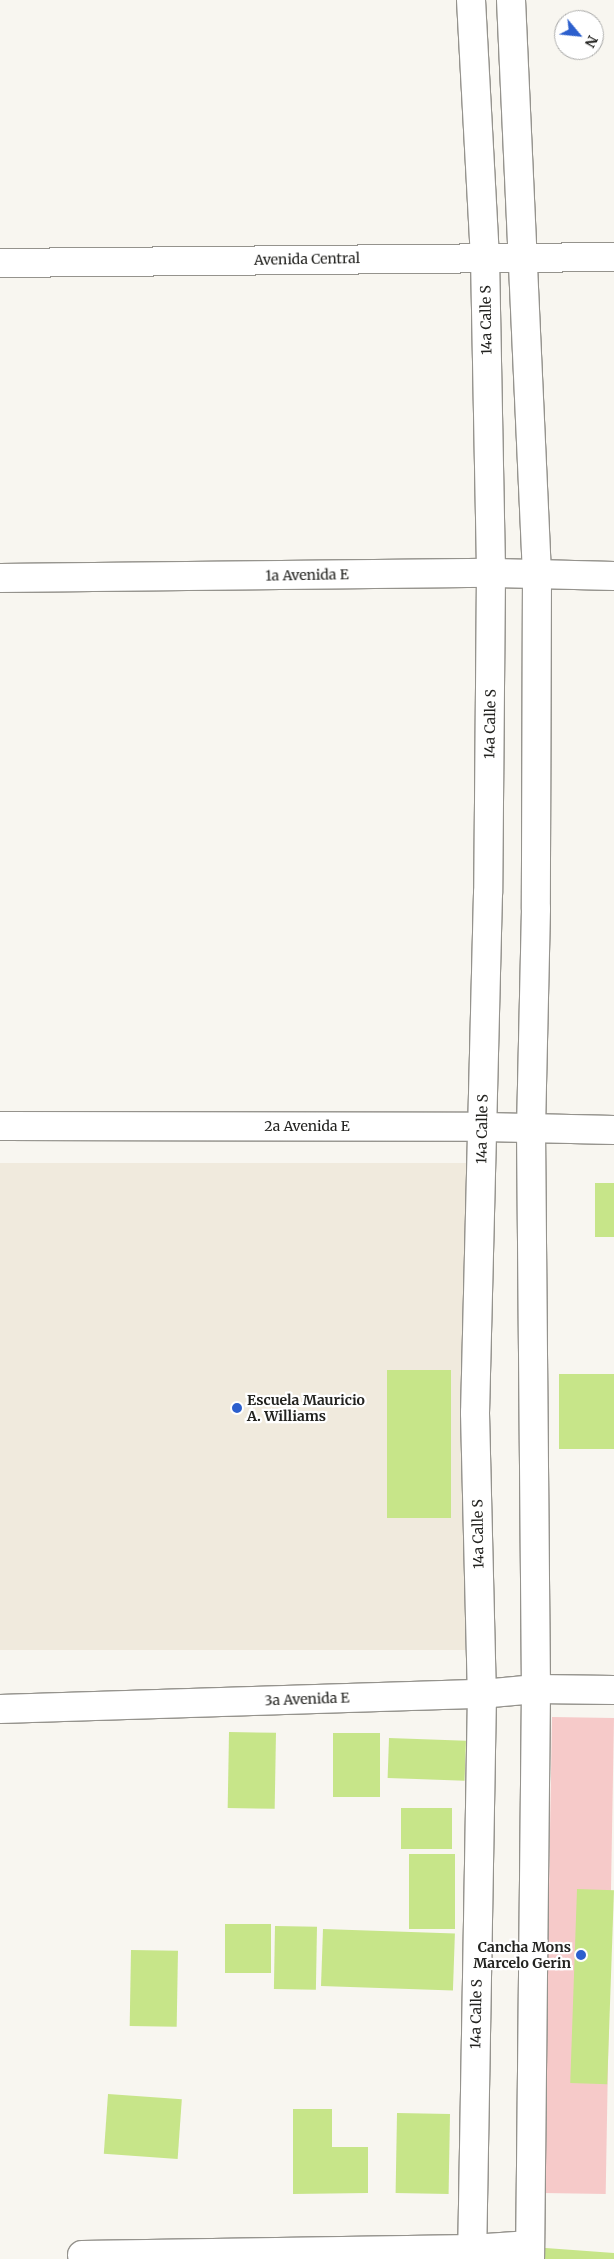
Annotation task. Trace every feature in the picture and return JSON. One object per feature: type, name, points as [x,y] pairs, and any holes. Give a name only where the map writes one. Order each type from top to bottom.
[{"type":"street","name":"14a Calle S","points":[[471,0],[485,257],[491,574],[482,1127],[475,1413],[482,1694],[472,2254]]},
{"type":"street","points":[[82,2255],[472,2254],[530,2252],[536,1690],[531,1129],[536,909],[536,574],[511,0]]},
{"type":"street","name":"Avenida Central","points":[[0,263],[614,257]]},
{"type":"street","name":"1a Avenida E","points":[[0,578],[491,574],[614,576]]},
{"type":"street","name":"2a Avenida E","points":[[0,1126],[482,1127],[614,1130]]},
{"type":"street","name":"3a Avenida E","points":[[0,1709],[482,1694],[536,1690],[614,1690]]},
{"type":"shaded area","name":"Escuela Mauricio A. Williams","points":[[0,1163],[475,1163],[475,1650],[0,1650]]},
{"type":"shaded area","name":"Cancha Mons Marcelo Gerin","points":[[552,1717],[614,1718],[606,2194],[544,2193]]},
{"type":"building","points":[[595,1183],[614,1183],[614,1237],[595,1237]]},
{"type":"building","points":[[387,1370],[451,1370],[451,1518],[387,1518]]},
{"type":"building","points":[[559,1374],[614,1374],[614,1449],[559,1449]]},
{"type":"building","points":[[229,1732],[276,1733],[275,1809],[228,1808]]},
{"type":"building","points":[[333,1733],[380,1733],[380,1797],[333,1797]]},
{"type":"building","points":[[389,1738],[466,1741],[465,1781],[388,1778]]},
{"type":"building","points":[[401,1808],[452,1808],[452,1849],[401,1849]]},
{"type":"building","points":[[409,1854],[455,1854],[455,1929],[409,1929]]},
{"type":"building","points":[[577,1889],[614,1890],[607,2084],[570,2083]]},
{"type":"building","points":[[225,1924],[271,1924],[271,1973],[225,1973]]},
{"type":"building","points":[[275,1926],[317,1927],[316,1990],[274,1989]]},
{"type":"building","points":[[323,1929],[455,1934],[453,1991],[321,1986]]},
{"type":"building","points":[[131,1950],[178,1951],[177,2027],[130,2026]]},
{"type":"building","points":[[108,2094],[182,2099],[178,2159],[104,2154]]},
{"type":"building","points":[[293,2109],[332,2109],[332,2147],[368,2147],[368,2193],[293,2194]]},
{"type":"building","points":[[397,2113],[450,2114],[449,2194],[396,2193]]},
{"type":"building","points":[[532,2247],[614,2253],[614,2259],[532,2259]]},
{"type":"place","name":"Escuela Mauricio A. Williams","points":[[237,1408]]},
{"type":"place","name":"Cancha Mons Marcelo Gerin","points":[[581,1955]]}]
